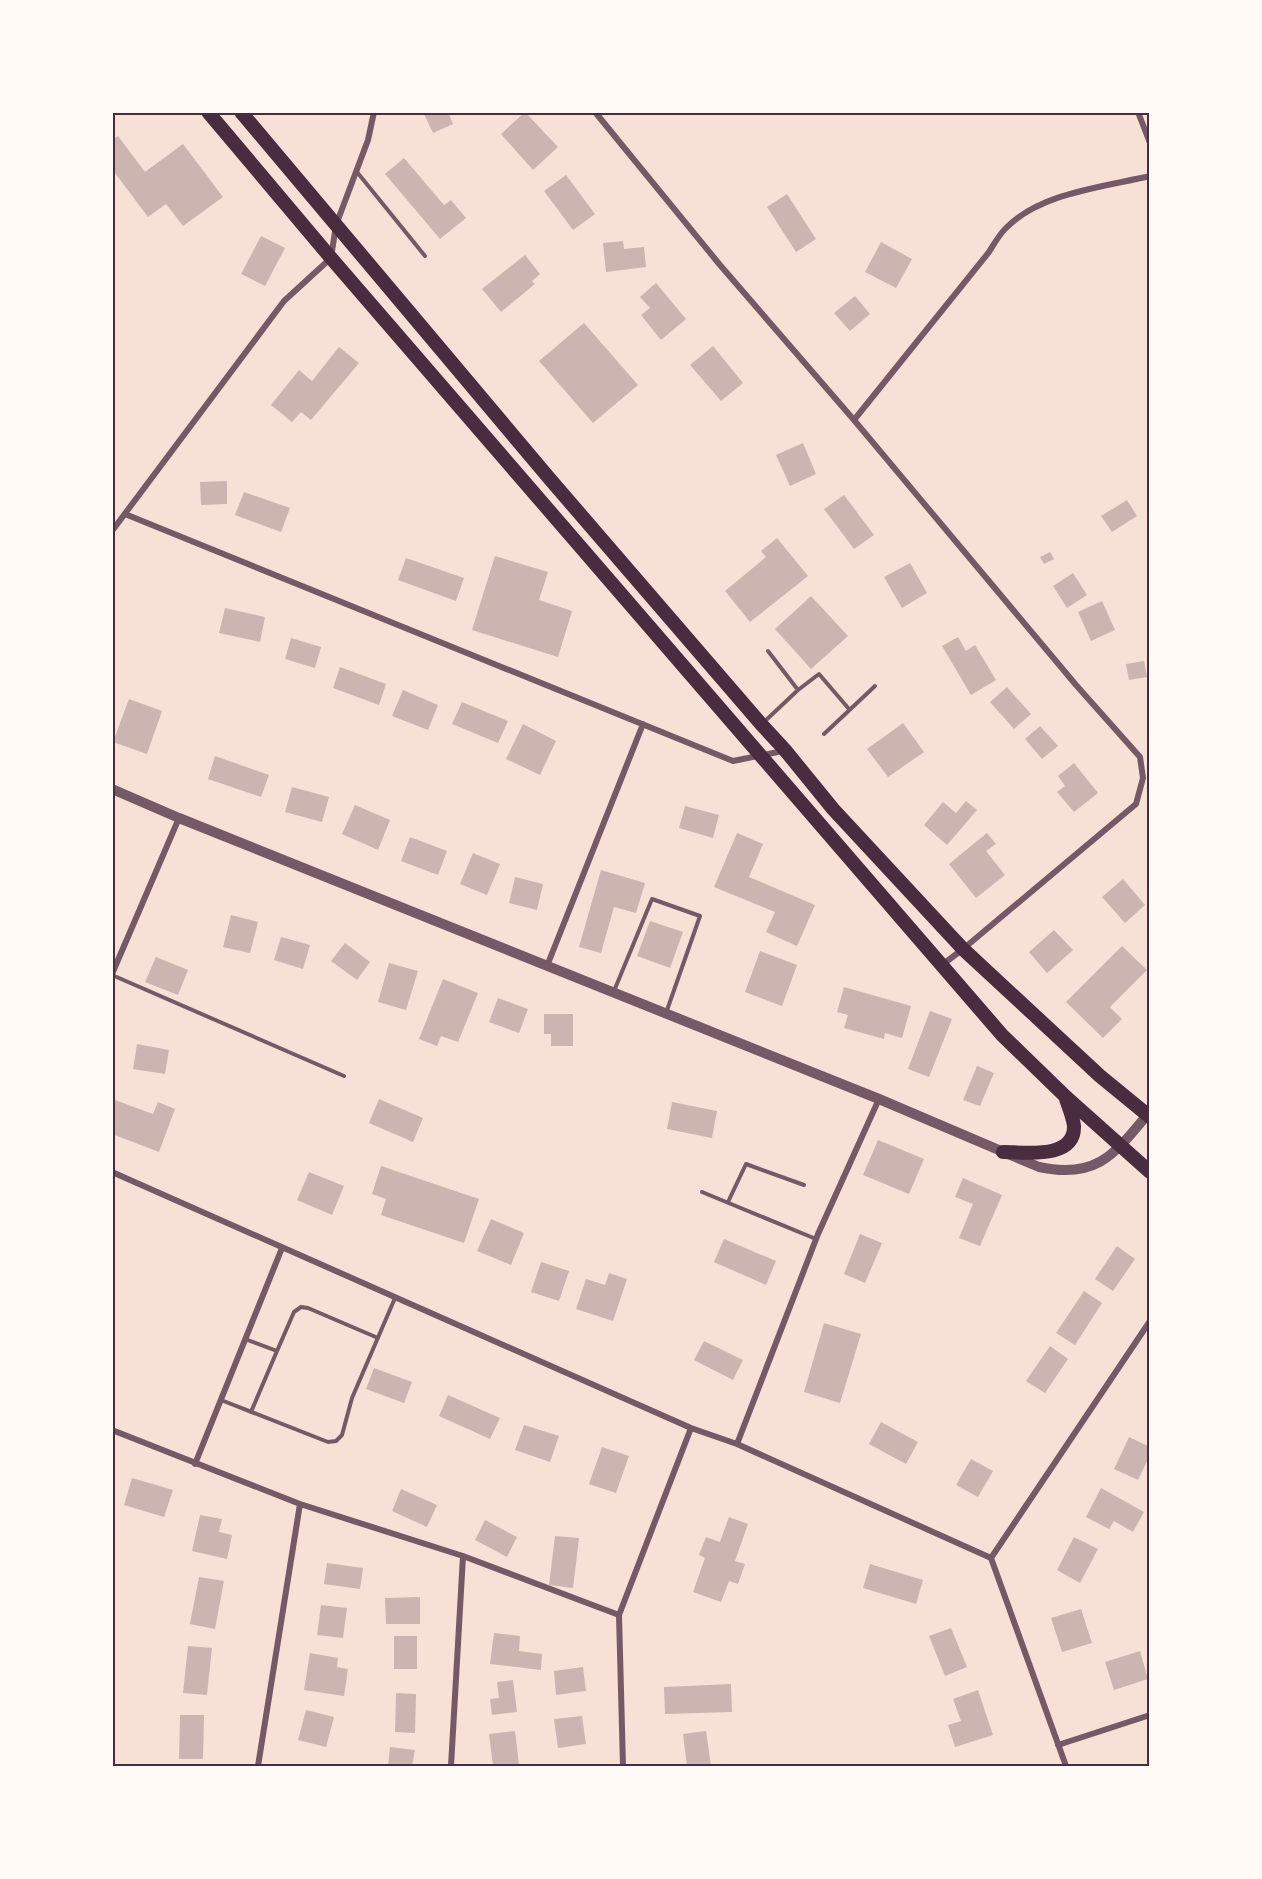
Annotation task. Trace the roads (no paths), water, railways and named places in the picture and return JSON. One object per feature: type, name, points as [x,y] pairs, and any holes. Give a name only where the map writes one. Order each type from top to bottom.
[{"type":"main road","points":[[208,112],[331,258],[1002,1035],[1149,1172]]},
{"type":"main road","points":[[241,112],[549,478],[786,750],[833,808],[963,949],[1100,1076],[1148,1115]]},
{"type":"main road","points":[[1003,1152],[1052,1152],[1063,1147],[1072,1137],[1074,1128],[1066,1097]]},
{"type":"street","points":[[112,531],[284,301],[331,258],[336,225],[368,140],[374,112]]},
{"type":"street","points":[[595,112],[720,266],[854,420],[1076,685],[1140,757],[1143,778],[1136,804],[941,966]]},
{"type":"street","points":[[1138,112],[1149,143]]},
{"type":"street","points":[[854,420],[1005,229],[1025,212],[1053,198],[1149,176]]},
{"type":"street","points":[[125,514],[733,761],[786,750]]},
{"type":"street","points":[[547,966],[643,724]]},
{"type":"street","points":[[112,789],[879,1099],[1039,1167],[1070,1171],[1080,1170],[1101,1162],[1121,1147],[1148,1115]]},
{"type":"street","points":[[112,974],[179,818]]},
{"type":"street","points":[[737,1444],[816,1239],[879,1099]]},
{"type":"street","points":[[112,1172],[691,1428],[737,1444],[991,1558],[1066,1767]]},
{"type":"street","points":[[195,1464],[282,1248]]},
{"type":"street","points":[[991,1558],[1149,1321]]},
{"type":"street","points":[[623,1767],[619,1616],[691,1428]]},
{"type":"street","points":[[112,1430],[300,1504],[463,1556],[619,1616]]},
{"type":"street","points":[[258,1767],[300,1504]]},
{"type":"street","points":[[451,1767],[463,1556]]},
{"type":"street","points":[[1058,1745],[1149,1715]]},
{"type":"lane","points":[[356,171],[424,256]]},
{"type":"lane","points":[[768,651],[798,690]]},
{"type":"lane","points":[[761,724],[819,674],[849,709]]},
{"type":"lane","points":[[824,734],[875,686]]},
{"type":"lane","points":[[614,993],[652,899],[700,916],[666,1014]]},
{"type":"lane","points":[[112,974],[344,1076]]},
{"type":"lane","points":[[728,1202],[746,1164],[804,1185]]},
{"type":"lane","points":[[702,1192],[816,1239]]},
{"type":"lane","points":[[221,1400],[328,1442],[336,1441],[342,1436],[352,1398],[395,1298]]},
{"type":"lane","points":[[251,1412],[294,1312],[301,1307],[378,1338]]},
{"type":"lane","points":[[245,1339],[277,1351]]}]
